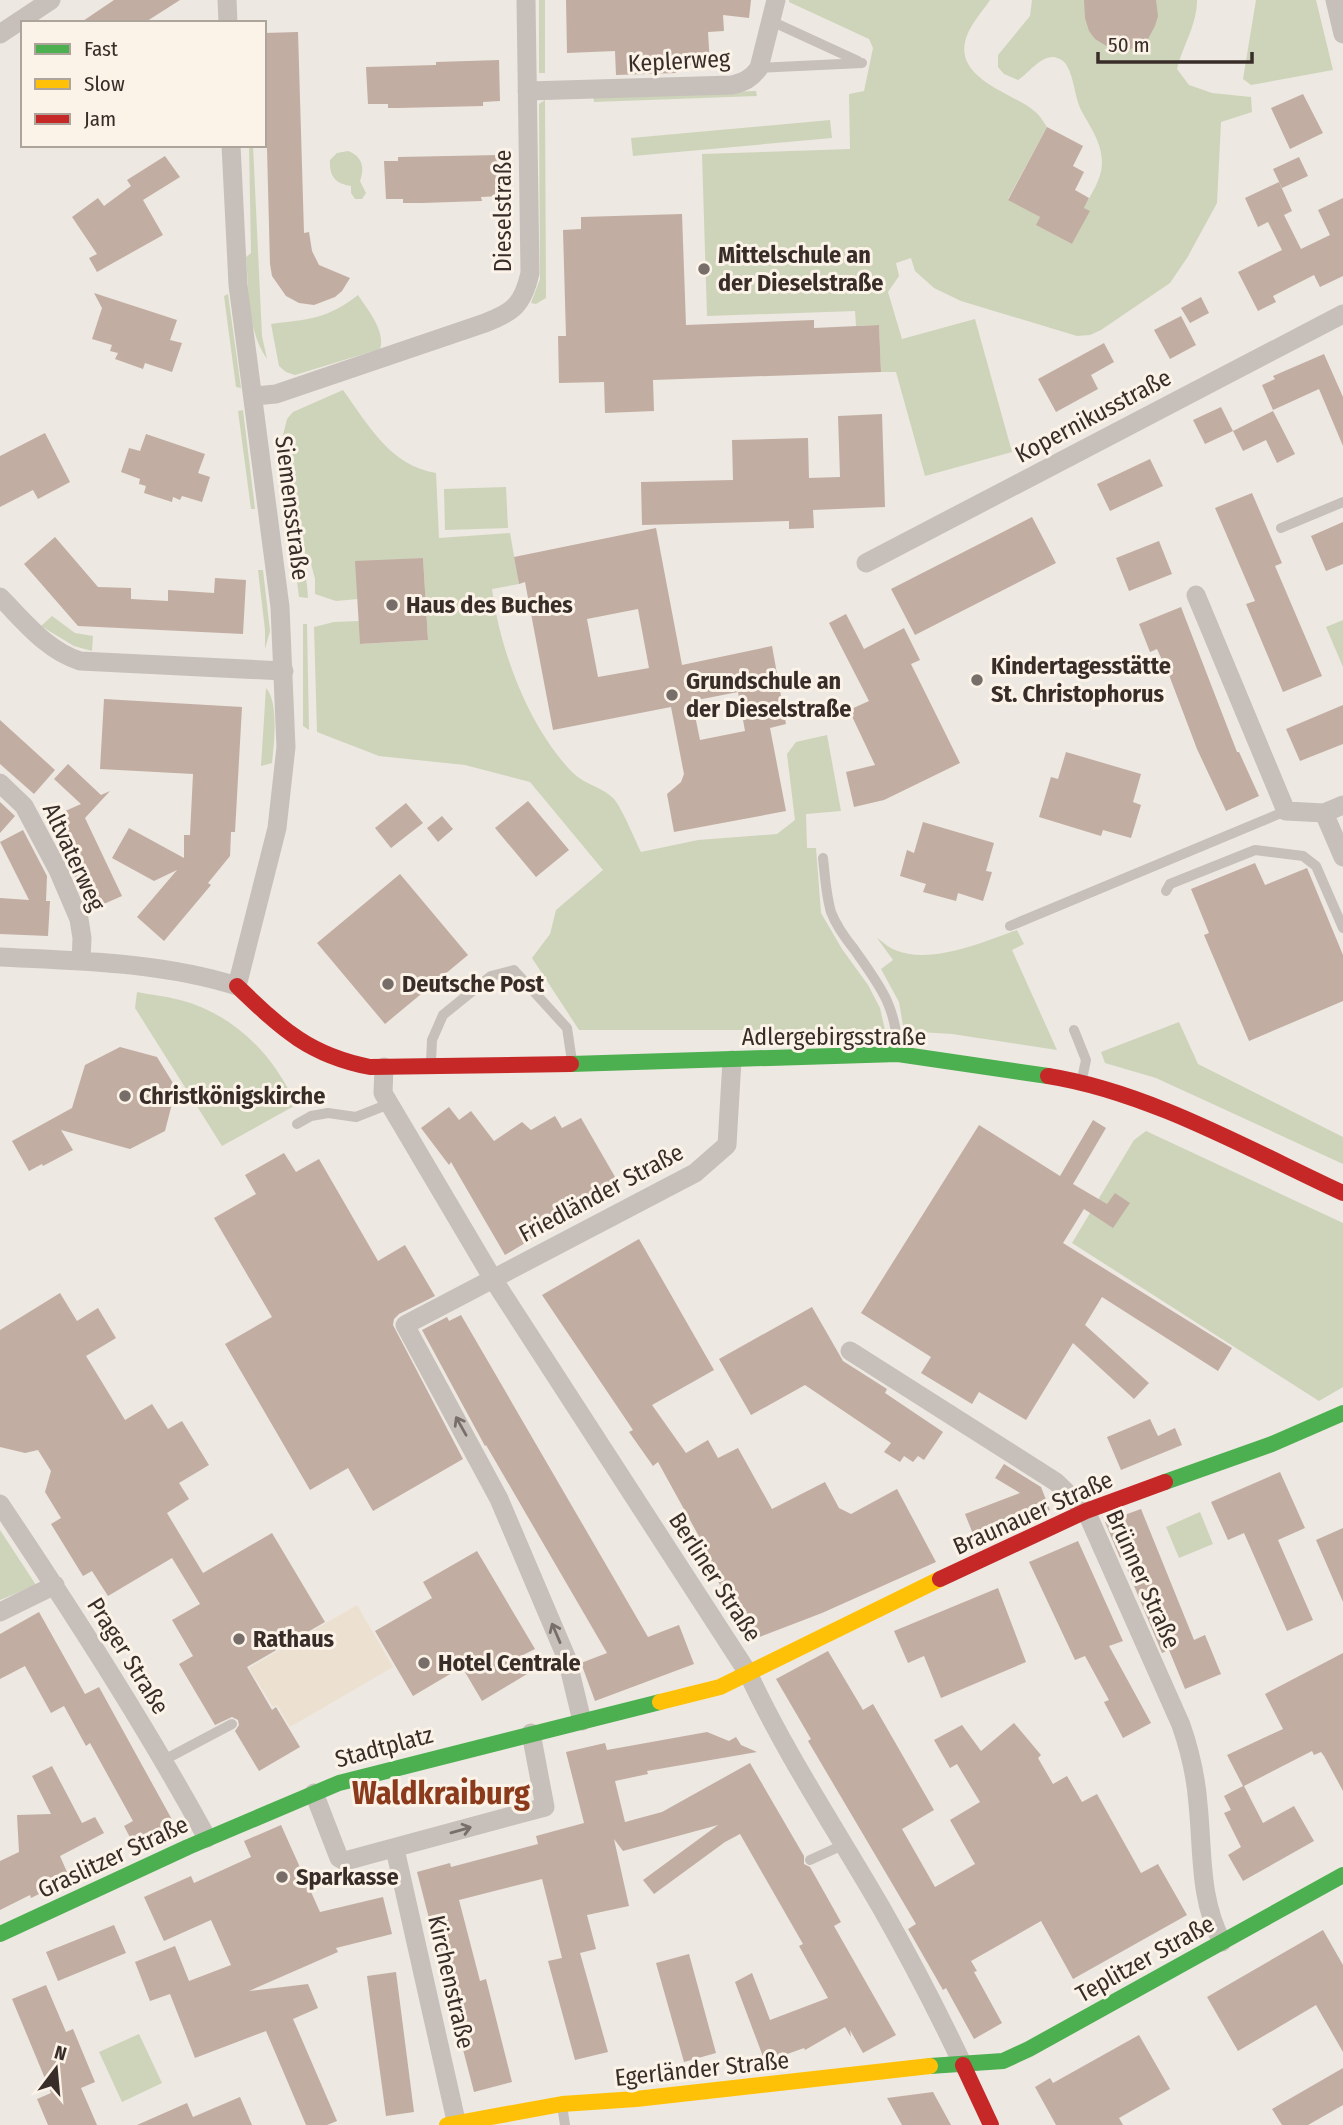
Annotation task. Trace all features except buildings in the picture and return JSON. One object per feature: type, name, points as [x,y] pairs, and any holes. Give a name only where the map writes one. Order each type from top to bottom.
[{"type":"street","points":[[0,34],[51,0]]},
{"type":"street","points":[[227,0],[228,21]]},
{"type":"street","name":"Dieselstraße","points":[[253,396],[276,394],[504,316],[515,308],[524,296],[530,273],[526,0]]},
{"type":"street","name":"Keplerweg","points":[[527,92],[732,85],[744,82],[753,76],[758,68],[776,0]]},
{"type":"street","points":[[1335,0],[1343,34]]},
{"type":"street","name":"Siemensstraße","points":[[231,147],[237,285],[280,607],[284,671],[284,776],[277,828],[237,986]]},
{"type":"street","name":"Kopernikusstraße","points":[[866,563],[1343,314]]},
{"type":"street","points":[[1196,595],[1286,811],[1324,813],[1343,805]]},
{"type":"street","points":[[0,597],[50,646],[80,661],[284,671]]},
{"type":"street","name":"Altvaterweg","points":[[0,783],[24,806],[58,870],[79,919],[81,961]]},
{"type":"street","points":[[1324,813],[1343,858]]},
{"type":"street","points":[[0,957],[176,970],[237,986]]},
{"type":"street","name":"Adlergebirgsstraße","points":[[237,986],[304,1046],[341,1062],[384,1068],[572,1065],[898,1054],[1035,1072],[1081,1081],[1121,1093],[1171,1113],[1343,1193]]},
{"type":"street","name":"Friedländer Straße","points":[[493,1279],[695,1173],[727,1145],[732,1060]]},
{"type":"street","name":"Berliner Straße","points":[[384,1068],[383,1093],[493,1279],[748,1673],[765,1710],[928,1993],[991,2125]]},
{"type":"street","points":[[493,1279],[405,1325],[499,1499],[568,1660],[582,1721]]},
{"type":"street","name":"Brünner Straße","points":[[850,1351],[1056,1482],[1086,1511],[1181,1725],[1190,1753],[1198,1802],[1204,1889],[1212,1922],[1222,1942]]},
{"type":"street","name":"Braunauer Straße","points":[[748,1673],[875,1609],[1086,1511],[1272,1444],[1343,1413]]},
{"type":"street","name":"Prager Straße","points":[[0,1504],[55,1585],[164,1760],[207,1838]]},
{"type":"street","points":[[0,1612],[55,1585]]},
{"type":"street","name":"Stadtplatz","points":[[531,1733],[545,1807],[395,1849],[345,1861],[339,1858],[314,1793],[339,1783],[531,1733],[720,1687],[748,1673]]},
{"type":"street","name":"Graslitzer Straße","points":[[0,1934],[207,1838],[314,1793]]},
{"type":"street","name":"Kirchenstraße","points":[[395,1849],[454,2124]]},
{"type":"street","name":"Teplitzer Straße","points":[[962,2065],[1003,2061],[1029,2049],[1222,1942],[1341,1880]]},
{"type":"street","name":"Egerländer Straße","points":[[454,2124],[557,2105],[962,2065]]},
{"type":"lane","points":[[758,68],[862,63],[771,21]]},
{"type":"lane","points":[[1281,528],[1343,502]]},
{"type":"lane","points":[[1010,926],[1286,811]]},
{"type":"lane","points":[[1166,891],[1170,884],[1255,849],[1303,856],[1316,866],[1343,928]]},
{"type":"lane","points":[[823,858],[832,913],[845,938],[881,987],[892,1010],[898,1054]]},
{"type":"lane","points":[[431,1068],[432,1040],[443,1015],[491,976],[514,970],[567,1028],[572,1065]]},
{"type":"lane","points":[[1074,1030],[1086,1060],[1081,1081]]},
{"type":"lane","points":[[297,1124],[311,1116],[328,1113],[356,1117],[389,1104]]},
{"type":"lane","points":[[164,1760],[232,1724]]},
{"type":"lane","points":[[810,1860],[843,1845]]},
{"type":"lane","points":[[554,2125],[557,2105]]},
{"type":"lane","points":[[557,2105],[565,2125]]},
{"type":"green space","points":[[539,0],[545,0],[545,73],[539,73]]},
{"type":"green space","points":[[789,0],[990,0],[972,25],[965,42],[965,55],[969,66],[988,84],[1035,112],[1047,127],[1008,199],[1040,217],[1037,225],[1072,244],[1089,212],[1084,208],[1098,181],[1102,163],[1097,141],[1080,108],[1069,70],[1063,61],[1054,57],[1039,62],[1018,80],[1004,74],[998,67],[998,55],[1030,16],[1032,0],[1197,0],[1192,26],[1177,69],[1189,85],[1212,93],[1251,97],[1252,112],[1221,122],[1217,203],[1187,258],[1170,283],[1101,330],[1090,335],[1077,336],[961,301],[934,288],[915,271],[911,258],[896,263],[899,276],[888,292],[902,339],[975,319],[1012,452],[925,476],[896,372],[881,372],[879,325],[856,326],[855,311],[707,316],[702,154],[850,149],[849,94],[864,91],[873,48],[869,39]]},
{"type":"green space","points":[[1256,0],[1316,0],[1333,70],[1251,85],[1243,79]]},
{"type":"green space","points":[[756,91],[757,96],[594,102],[593,96]]},
{"type":"green space","points":[[545,100],[546,298],[536,304],[531,303],[540,279],[539,104]]},
{"type":"green space","points":[[830,120],[832,138],[633,156],[631,138]]},
{"type":"green space","points":[[249,147],[253,147],[262,336],[267,359],[260,348],[252,323],[246,257],[251,253]]},
{"type":"green space","points":[[348,151],[361,163],[360,181],[366,193],[362,199],[355,199],[351,186],[337,181],[331,171],[330,160],[337,153]]},
{"type":"green space","points":[[228,294],[241,388],[236,387],[224,296]]},
{"type":"green space","points":[[358,295],[378,328],[380,349],[295,375],[279,366],[271,324],[318,317],[337,309]]},
{"type":"green space","points":[[343,390],[372,430],[393,453],[420,469],[436,473],[439,538],[510,533],[519,584],[492,589],[502,638],[519,687],[530,711],[557,755],[578,777],[614,799],[641,852],[698,840],[777,834],[795,820],[787,754],[796,742],[827,735],[841,811],[806,814],[807,848],[816,848],[821,913],[868,985],[880,1008],[885,1030],[579,1030],[532,958],[550,934],[556,910],[603,870],[530,782],[465,765],[379,756],[317,732],[314,627],[334,622],[359,621],[361,644],[428,640],[423,558],[356,562],[358,599],[336,601],[315,594],[315,579],[310,560],[292,538],[282,458],[287,419],[293,412]]},
{"type":"green space","points":[[243,410],[255,509],[251,509],[238,411]]},
{"type":"green space","points":[[506,487],[508,528],[445,530],[444,489]]},
{"type":"green space","points":[[293,549],[305,572],[308,598],[299,597]]},
{"type":"green space","points":[[258,570],[263,570],[270,631],[265,649]]},
{"type":"green space","points":[[52,616],[75,633],[93,636],[92,651],[74,646],[41,626]]},
{"type":"green space","points":[[1343,620],[1343,667],[1326,627]]},
{"type":"green space","points":[[303,624],[307,624],[309,730],[303,726]]},
{"type":"green space","points":[[266,688],[273,703],[274,745],[272,763],[261,766]]},
{"type":"green space","points":[[1017,930],[1024,944],[1012,950],[1057,1050],[952,1034],[904,1031],[899,1002],[881,969],[893,960],[877,938],[895,950],[924,955],[973,946]]},
{"type":"green space","points":[[137,992],[200,1006],[235,1026],[264,1053],[296,1105],[222,1146],[135,1008]]},
{"type":"green space","points":[[1179,1022],[1198,1064],[1343,1137],[1343,1164],[1156,1078],[1105,1063],[1101,1052]]},
{"type":"green space","points":[[1146,1131],[1343,1223],[1343,1387],[1319,1401],[1072,1243],[1134,1140]]},
{"type":"green space","points":[[1200,1512],[1213,1544],[1179,1558],[1166,1527]]},
{"type":"green space","points":[[0,1530],[36,1585],[0,1600]]},
{"type":"green space","points":[[139,2034],[162,2083],[122,2102],[99,2052]]},
{"type":"shaded area","points":[[357,1605],[393,1667],[290,1727],[277,1705],[273,1707],[249,1668]]},
{"type":"traffic: fast","points":[[571,1064],[898,1054],[1048,1076]]},
{"type":"traffic: fast","points":[[1165,1482],[1272,1444],[1343,1413]]},
{"type":"traffic: fast","points":[[0,1934],[188,1847],[339,1783],[660,1702]]},
{"type":"traffic: fast","points":[[930,2066],[1003,2061],[1029,2049],[1343,1875]]},
{"type":"traffic: slow","points":[[660,1702],[720,1687],[940,1579]]},
{"type":"traffic: slow","points":[[447,2125],[562,2104],[636,2099],[930,2066]]},
{"type":"traffic: jam","points":[[237,986],[297,1038],[348,1062],[370,1067],[571,1064]]},
{"type":"traffic: jam","points":[[1048,1076],[1124,1095],[1161,1109],[1343,1193]]},
{"type":"traffic: jam","points":[[940,1579],[1086,1511],[1165,1482]]},
{"type":"traffic: jam","points":[[963,2065],[991,2125]]},
{"type":"place","name":"Mittelschule an der Dieselstraße","points":[[704,269]]},
{"type":"place","name":"Haus des Buches","points":[[392,605]]},
{"type":"place","name":"Kindertagesstätte St. Christophorus","points":[[977,680]]},
{"type":"place","name":"Grundschule an der Dieselstraße","points":[[672,695]]},
{"type":"place","name":"Deutsche Post","points":[[388,984]]},
{"type":"place","name":"Christkönigskirche","points":[[125,1096]]},
{"type":"place","name":"Rathaus","points":[[239,1639]]},
{"type":"place","name":"Hotel Centrale","points":[[424,1663]]},
{"type":"place","name":"Sparkasse","points":[[282,1877]]},
{"type":"district","name":"Waldkraiburg","points":[[441,1793]]}]
